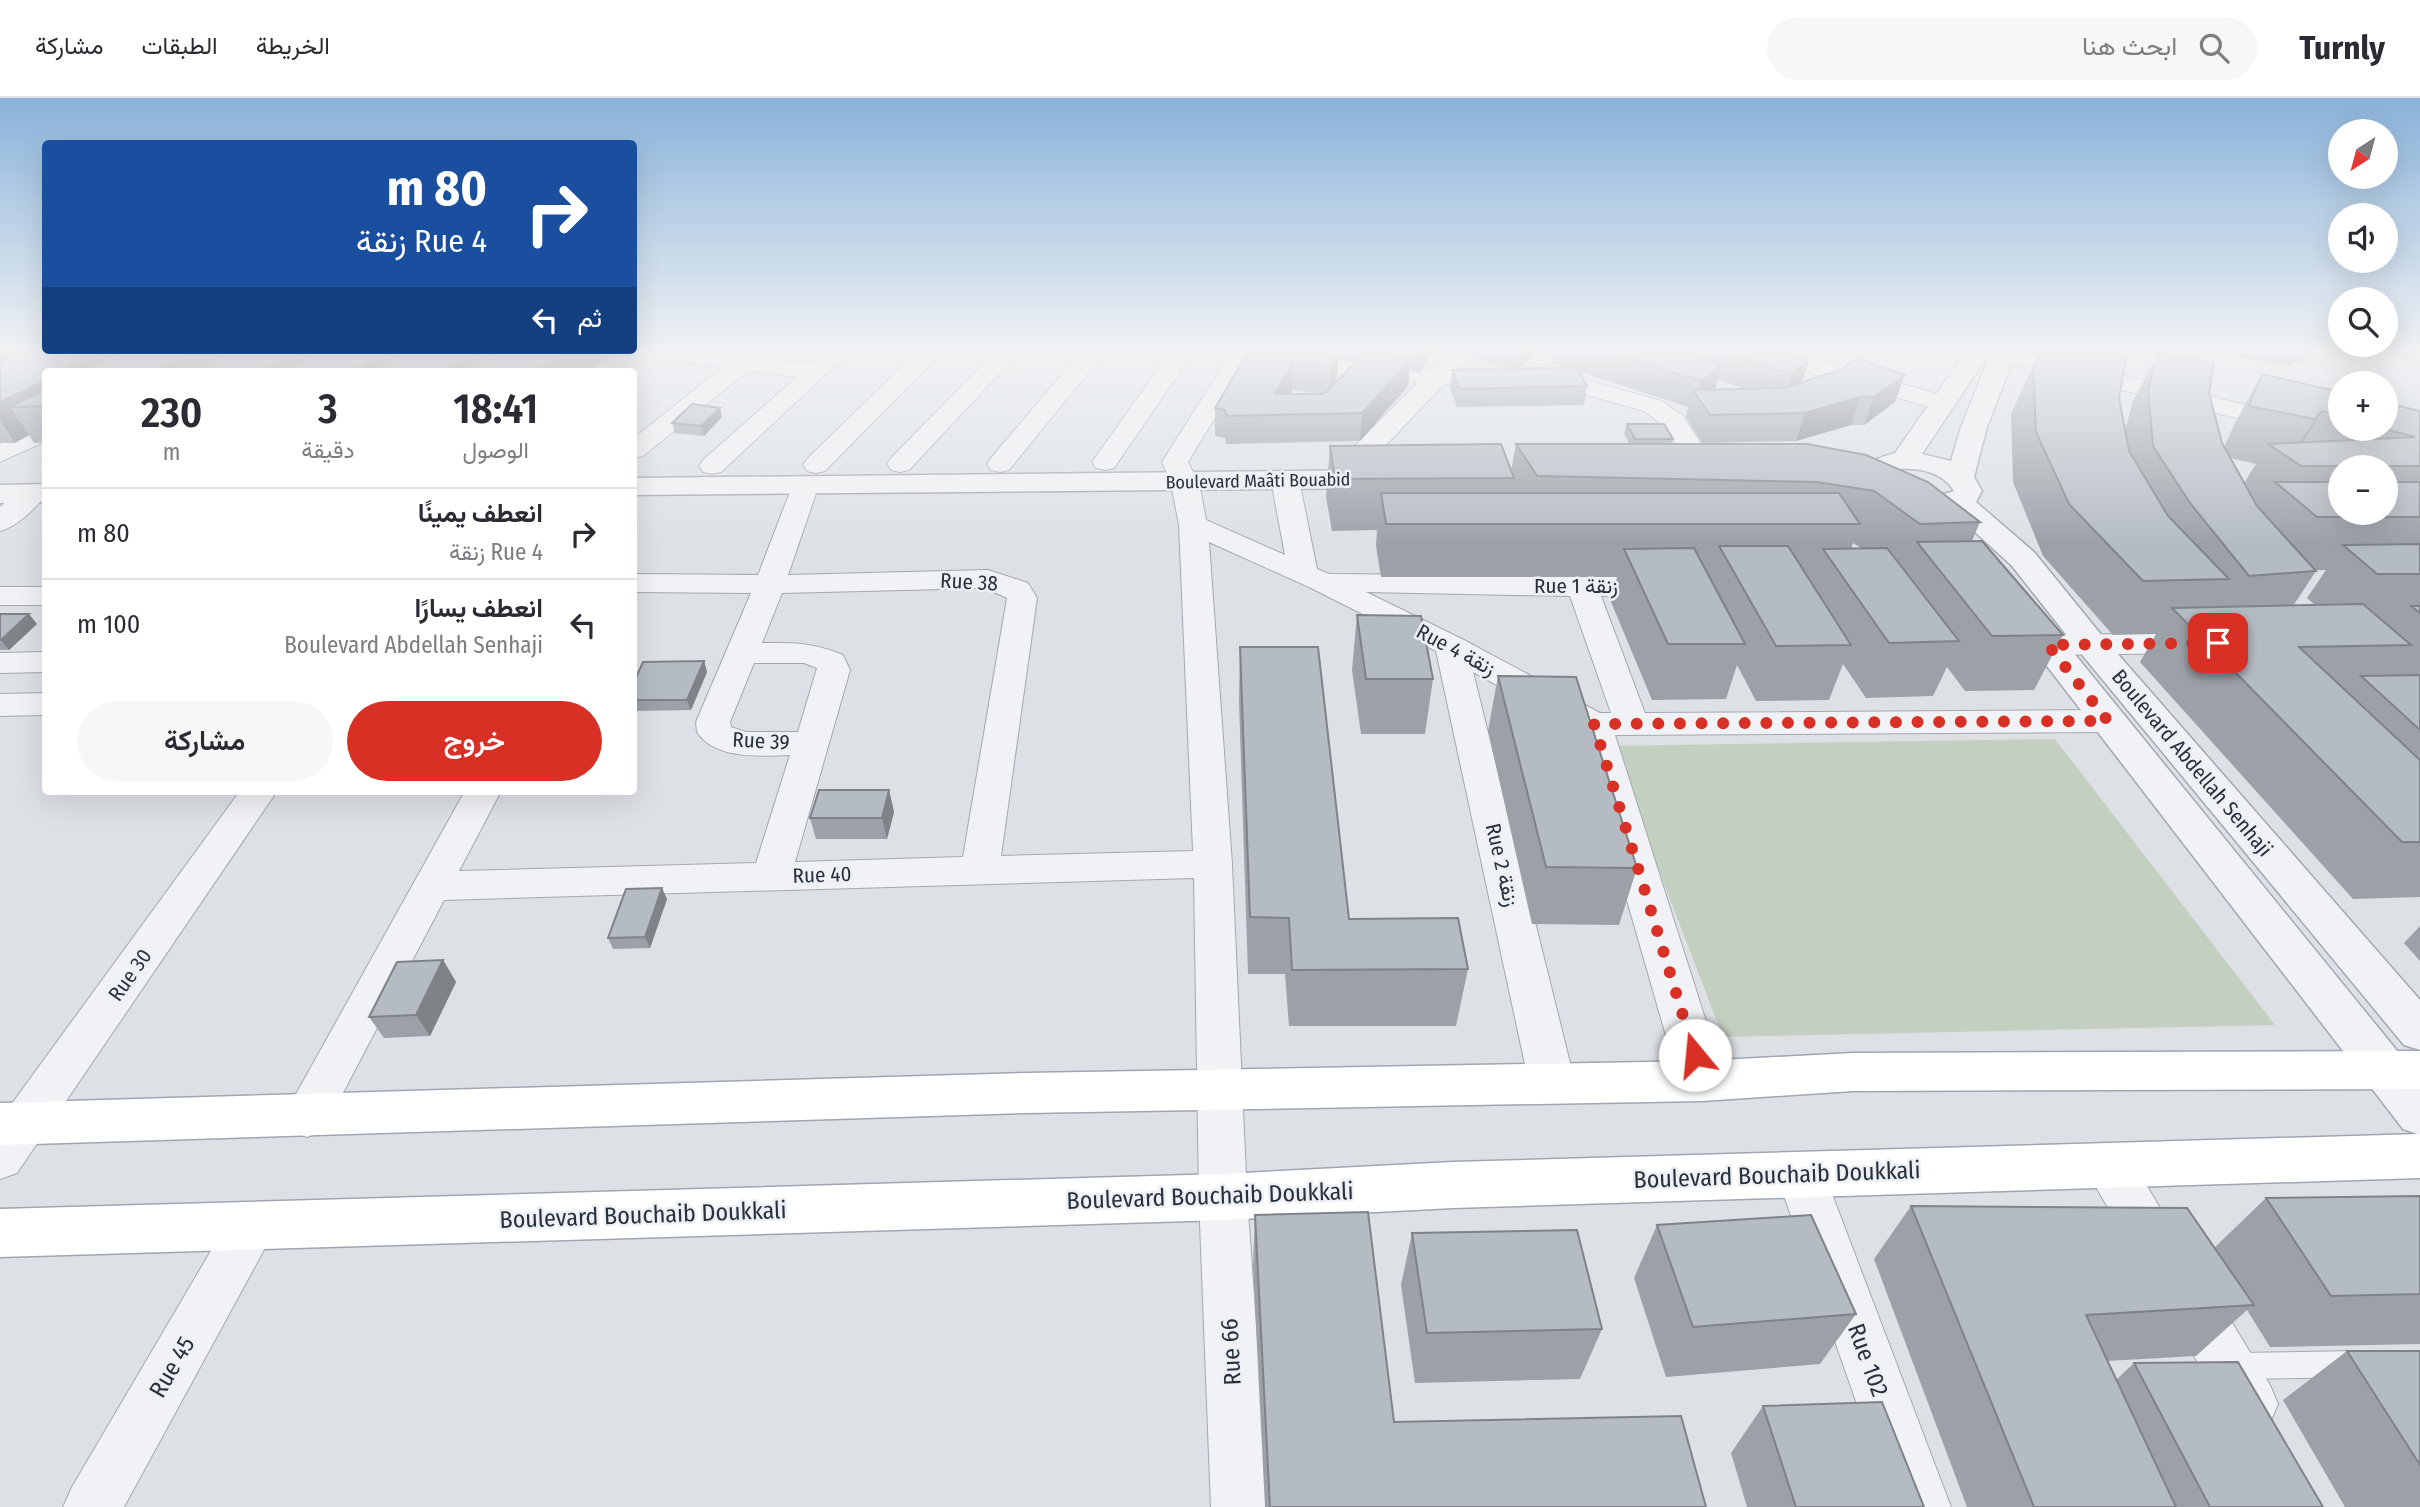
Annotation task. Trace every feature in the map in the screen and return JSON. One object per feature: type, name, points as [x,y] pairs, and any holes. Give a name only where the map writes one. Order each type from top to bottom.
[{"type":"main road","points":[[9,1135],[307,1117],[1219,1089],[1702,1081],[1853,1072],[2402,1070]]},
{"type":"main road","name":"Boulevard Bouchaib Doukkali","points":[[0,1233],[1223,1197],[1453,1185],[1800,1173],[2420,1156]]},
{"type":"street","points":[[637,448],[681,413]]},
{"type":"street","points":[[712,467],[771,413]]},
{"type":"street","points":[[811,475],[872,413]]},
{"type":"street","points":[[900,464],[949,413]]},
{"type":"street","points":[[1000,464],[1043,413]]},
{"type":"street","points":[[1105,462],[1140,413]]},
{"type":"street","points":[[1193,525],[1180,472],[1212,413]]},
{"type":"street","points":[[1347,470],[1402,413]]},
{"type":"street","points":[[1662,413],[1674,421],[1695,464]]},
{"type":"street","points":[[1893,475],[1935,413]]},
{"type":"street","points":[[1893,475],[1938,504],[1959,489],[1977,413]]},
{"type":"street","points":[[2203,413],[2308,427]]},
{"type":"street","points":[[0,454],[42,432]]},
{"type":"street","name":"Boulevard Maâti Bouabid","points":[[637,487],[811,475],[900,464],[1105,462],[1180,472],[1285,480],[1347,470]]},
{"type":"street","points":[[1849,473],[1893,475],[1930,464],[1959,489]]},
{"type":"street","name":"Boulevard Maâti Bouabid","points":[[637,467],[712,467],[811,475],[1401,469]]},
{"type":"street","points":[[0,474],[41,487]]},
{"type":"street","name":"Rue 39","points":[[811,475],[743,653],[713,722],[713,732],[720,738],[737,743],[811,743]]},
{"type":"street","name":"Boulevard Abdellah Senhaji","points":[[1893,475],[1969,547],[2108,721],[2402,1070],[2420,1114]]},
{"type":"street","points":[[1285,480],[1312,578]]},
{"type":"street","points":[[0,494],[41,487]]},
{"type":"street","points":[[0,522],[41,487]]},
{"type":"street","name":"Boulevard Abdellah Senhaji","points":[[1959,489],[2023,559],[2091,644],[2420,1032]]},
{"type":"street","name":"Rue 4 زنقة","points":[[1193,525],[1312,578],[1613,724],[2108,721]]},
{"type":"street","name":"Rue 66","points":[[1193,525],[1213,864],[1223,1197],[1240,1507]]},
{"type":"street","name":"Rue 1 زنقة","points":[[1312,578],[1582,587],[1693,585]]},
{"type":"street","name":"Rue 38","points":[[637,583],[770,584],[988,579],[1017,589],[1022,598],[980,871]]},
{"type":"street","points":[[1582,587],[1613,724],[1702,1081]]},
{"type":"street","points":[[0,596],[42,596]]},
{"type":"street","points":[[2048,645],[2225,643],[2196,620]]},
{"type":"street","name":"Rue 2 زنقة","points":[[1451,646],[1552,1083]]},
{"type":"street","name":"Rue 39","points":[[743,653],[809,653],[831,662],[834,670],[772,877]]},
{"type":"street","points":[[0,663],[42,662]]},
{"type":"street","points":[[0,705],[42,704]]},
{"type":"street","name":"Rue 30","points":[[9,1135],[256,795]]},
{"type":"street","points":[[307,1117],[481,795]]},
{"type":"street","name":"Rue 40","points":[[430,886],[1213,864]]},
{"type":"street","points":[[2109,1165],[2216,1367],[2277,1448]]},
{"type":"street","name":"Rue 102","points":[[1800,1173],[1922,1507]]},
{"type":"street","name":"Rue 45","points":[[92,1507],[252,1226]]},
{"type":"lane","points":[[2216,1367],[2368,1363],[2381,1368]]},
{"type":"green space","points":[[2055,739],[2275,1025],[1723,1037],[1611,746]]},
{"type":"building","points":[[683,413],[715,413],[701,426],[672,423]]},
{"type":"building","points":[[1226,413],[1362,413],[1362,413],[1227,416]]},
{"type":"building","points":[[1708,413],[1806,413],[1805,413],[1710,415]]},
{"type":"building","points":[[2035,413],[2122,413],[2129,451],[2168,516],[2229,579],[2143,581],[2069,504],[2036,432]]},
{"type":"building","points":[[2150,413],[2214,413],[2222,443],[2257,506],[2316,571],[2249,576],[2190,503],[2153,446]]},
{"type":"building","points":[[2283,413],[2320,413],[2315,419]]},
{"type":"building","points":[[2398,413],[2420,413],[2420,466],[2398,466],[2398,455],[2328,455],[2328,466],[2301,466],[2268,444],[2398,441],[2398,438],[2415,437],[2398,432]]},
{"type":"building","points":[[1627,424],[1664,424],[1673,439],[1635,439]]},
{"type":"building","points":[[1501,444],[1514,478],[1335,479],[1330,446]]},
{"type":"building","points":[[1516,444],[1807,444],[1866,455],[1928,482],[1980,522],[1920,524],[1874,491],[1817,482],[1537,476]]},
{"type":"building","points":[[2275,482],[2328,482],[2328,517],[2317,517]]},
{"type":"building","points":[[2398,482],[2420,482],[2420,517],[2398,517]]},
{"type":"building","points":[[1381,493],[1839,493],[1860,524],[1386,524]]},
{"type":"building","points":[[1982,541],[2063,635],[1992,636],[1917,542]]},
{"type":"building","points":[[2420,544],[2420,574],[2377,574],[2343,545]]},
{"type":"building","points":[[1719,546],[1788,546],[1851,645],[1776,646]]},
{"type":"building","points":[[1694,548],[1745,644],[1668,644],[1624,549]]},
{"type":"building","points":[[1887,548],[1959,641],[1889,643],[1823,549]]},
{"type":"building","points":[[2363,604],[2411,645],[2299,647],[2420,760],[2420,842],[2402,842],[2172,608]]},
{"type":"building","points":[[2411,606],[2420,606],[2420,613]]},
{"type":"building","points":[[0,614],[29,614],[0,640]]},
{"type":"building","points":[[1357,615],[1421,616],[1433,679],[1366,679]]},
{"type":"building","points":[[1240,647],[1318,647],[1349,919],[1458,918],[1468,969],[1292,970],[1289,918],[1250,917]]},
{"type":"building","points":[[704,661],[687,700],[637,700],[637,675],[643,662]]},
{"type":"building","points":[[2420,675],[2420,730],[2361,676]]},
{"type":"building","points":[[1498,676],[1576,677],[1637,868],[1546,867]]},
{"type":"building","points":[[819,790],[889,790],[882,818],[810,818]]},
{"type":"building","points":[[662,888],[645,937],[608,938],[626,889]]},
{"type":"building","points":[[443,960],[416,1015],[369,1017],[397,962]]},
{"type":"building","points":[[2420,1196],[2420,1294],[2331,1296],[2266,1198]]},
{"type":"building","points":[[1911,1206],[2187,1208],[2254,1305],[2086,1315],[2176,1507],[2034,1507]]},
{"type":"building","points":[[1368,1212],[1394,1422],[1681,1416],[1706,1507],[1270,1507],[1255,1215]]},
{"type":"building","points":[[1811,1215],[1856,1314],[1693,1327],[1657,1225]]},
{"type":"building","points":[[1577,1230],[1602,1329],[1427,1333],[1412,1233]]},
{"type":"building","points":[[2347,1351],[2420,1351],[2420,1465]]},
{"type":"building","points":[[2238,1362],[2323,1507],[2210,1507],[2134,1363]]},
{"type":"building","points":[[1882,1402],[1924,1507],[1796,1507],[1763,1406]]},
{"type":"route","points":[[1695,1055],[1594,724],[2108,721],[2048,645],[2218,643]]}]
